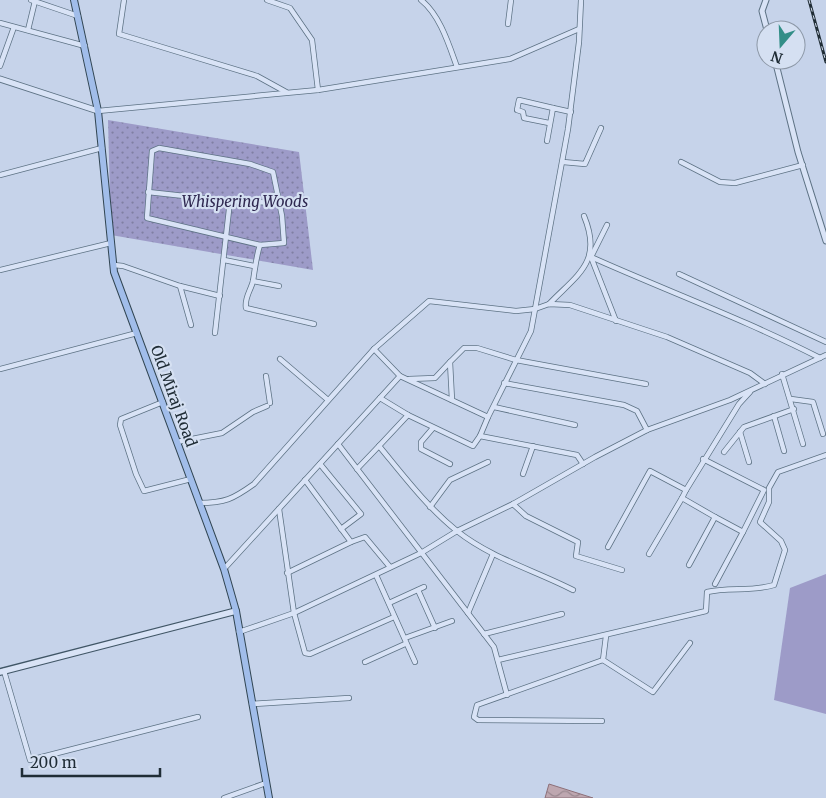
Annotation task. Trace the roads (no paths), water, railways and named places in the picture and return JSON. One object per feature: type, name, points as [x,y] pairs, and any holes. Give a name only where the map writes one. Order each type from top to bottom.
[{"type":"main road","name":"Old Miraj Road","points":[[74,0],[98,111],[114,266],[137,334],[224,569],[236,612],[267,797]]},
{"type":"main road","points":[[2,671],[236,612]]},
{"type":"street","points":[[124,0],[119,34],[257,76],[288,93]]},
{"type":"street","points":[[268,0],[290,8],[312,40],[318,90]]},
{"type":"street","points":[[420,0],[428,2],[457,67]]},
{"type":"street","points":[[508,24],[511,0]]},
{"type":"street","points":[[380,398],[433,428],[473,446],[480,436],[504,383],[531,331],[571,112],[581,0]]},
{"type":"street","points":[[764,20],[762,11],[766,0]]},
{"type":"street","points":[[28,30],[33,1],[78,16]]},
{"type":"street","points":[[0,23],[85,46]]},
{"type":"street","points":[[0,66],[14,26]]},
{"type":"street","points":[[0,79],[98,111],[318,90],[510,59],[579,30]]},
{"type":"street","points":[[778,70],[826,241]]},
{"type":"street","points":[[549,123],[524,118],[523,112],[517,110],[519,100],[571,112]]},
{"type":"street","points":[[547,141],[554,108]]},
{"type":"street","points":[[563,162],[585,164],[600,128]]},
{"type":"street","points":[[0,175],[102,148]]},
{"type":"street","points":[[159,148],[250,164],[273,172],[280,203],[284,243],[260,245],[226,239],[147,218],[148,192],[152,151],[159,148]]},
{"type":"street","points":[[681,162],[720,182],[735,183],[803,165]]},
{"type":"street","points":[[148,192],[230,201],[280,203]]},
{"type":"street","points":[[215,333],[230,201]]},
{"type":"street","points":[[584,216],[590,230],[591,257],[616,321]]},
{"type":"street","points":[[549,304],[584,267],[607,224]]},
{"type":"street","points":[[0,270],[111,243]]},
{"type":"street","points":[[260,245],[254,266],[253,281],[245,302],[246,308],[314,324]]},
{"type":"street","points":[[591,257],[740,320],[820,358]]},
{"type":"street","points":[[224,260],[254,266]]},
{"type":"street","points":[[114,266],[123,266],[180,286],[220,296]]},
{"type":"street","points":[[679,274],[826,342]]},
{"type":"street","points":[[253,281],[280,286]]},
{"type":"street","points":[[180,286],[191,325]]},
{"type":"street","points":[[199,503],[219,503],[237,496],[254,484],[374,350],[430,301],[516,311],[535,309],[549,304],[570,305],[667,337],[750,373],[765,384]]},
{"type":"street","points":[[0,369],[137,334]]},
{"type":"street","points":[[224,569],[380,398],[402,378],[435,378],[464,348],[477,348],[516,360],[646,384]]},
{"type":"street","points":[[374,350],[402,378],[488,417]]},
{"type":"street","points":[[239,632],[294,613],[421,553],[457,531],[513,504],[647,430],[753,390],[782,374],[826,355]]},
{"type":"street","points":[[280,359],[328,400]]},
{"type":"street","points":[[450,362],[452,400]]},
{"type":"street","points":[[782,374],[803,444]]},
{"type":"street","points":[[177,442],[222,433],[268,404],[266,376]]},
{"type":"street","points":[[504,383],[624,405],[637,411],[647,430]]},
{"type":"street","points":[[649,554],[703,459],[739,404],[753,390]]},
{"type":"street","points":[[791,399],[813,402],[823,434]]},
{"type":"street","points":[[163,402],[121,419],[120,424],[136,474],[144,491],[191,479]]},
{"type":"street","points":[[494,407],[575,425]]},
{"type":"street","points":[[724,452],[744,427],[794,409]]},
{"type":"street","points":[[357,469],[408,415]]},
{"type":"street","points":[[774,416],[784,451]]},
{"type":"street","points":[[433,428],[421,442],[420,450],[450,464]]},
{"type":"street","points":[[740,432],[749,462]]},
{"type":"street","points":[[480,436],[577,456],[583,464]]},
{"type":"street","points":[[338,444],[494,646],[506,695]]},
{"type":"street","points":[[379,446],[430,507],[457,531],[493,554],[572,590]]},
{"type":"street","points":[[523,474],[532,446]]},
{"type":"street","points":[[498,660],[706,611],[707,592],[736,588],[759,590],[774,585],[785,550],[781,542],[760,522],[769,502],[769,488],[778,472],[826,455]]},
{"type":"street","points":[[703,459],[764,490],[715,584]]},
{"type":"street","points":[[430,507],[450,480],[488,462]]},
{"type":"street","points":[[320,464],[361,514],[341,529]]},
{"type":"street","points":[[608,546],[650,471],[686,490]]},
{"type":"street","points":[[305,480],[351,542]]},
{"type":"street","points":[[682,498],[743,532]]},
{"type":"street","points":[[513,504],[526,516],[578,542],[576,556],[622,570]]},
{"type":"street","points":[[279,509],[294,613],[307,655],[394,617]]},
{"type":"street","points":[[689,565],[715,517]]},
{"type":"street","points":[[287,573],[351,542],[366,537],[390,567]]},
{"type":"street","points":[[468,613],[493,554]]},
{"type":"street","points":[[376,575],[394,617],[406,638],[405,644],[415,662]]},
{"type":"street","points":[[389,603],[424,587]]},
{"type":"street","points":[[418,590],[435,628]]},
{"type":"street","points":[[484,634],[562,614]]},
{"type":"street","points":[[406,638],[452,621]]},
{"type":"street","points":[[603,660],[606,636]]},
{"type":"street","points":[[603,660],[653,692],[690,643]]},
{"type":"street","points":[[365,662],[405,644]]},
{"type":"street","points":[[602,721],[509,722],[478,720],[474,717],[477,705],[603,660]]},
{"type":"street","points":[[2,671],[30,760],[198,717]]},
{"type":"street","points":[[252,704],[349,698]]},
{"type":"street","points":[[224,798],[266,783]]},
{"type":"water","points":[[549,784],[593,798],[545,798]]},
{"type":"railway","points":[[809,0],[826,62]]},
{"type":"park label","name":"Whispering Woods","points":[[245,201]]}]
